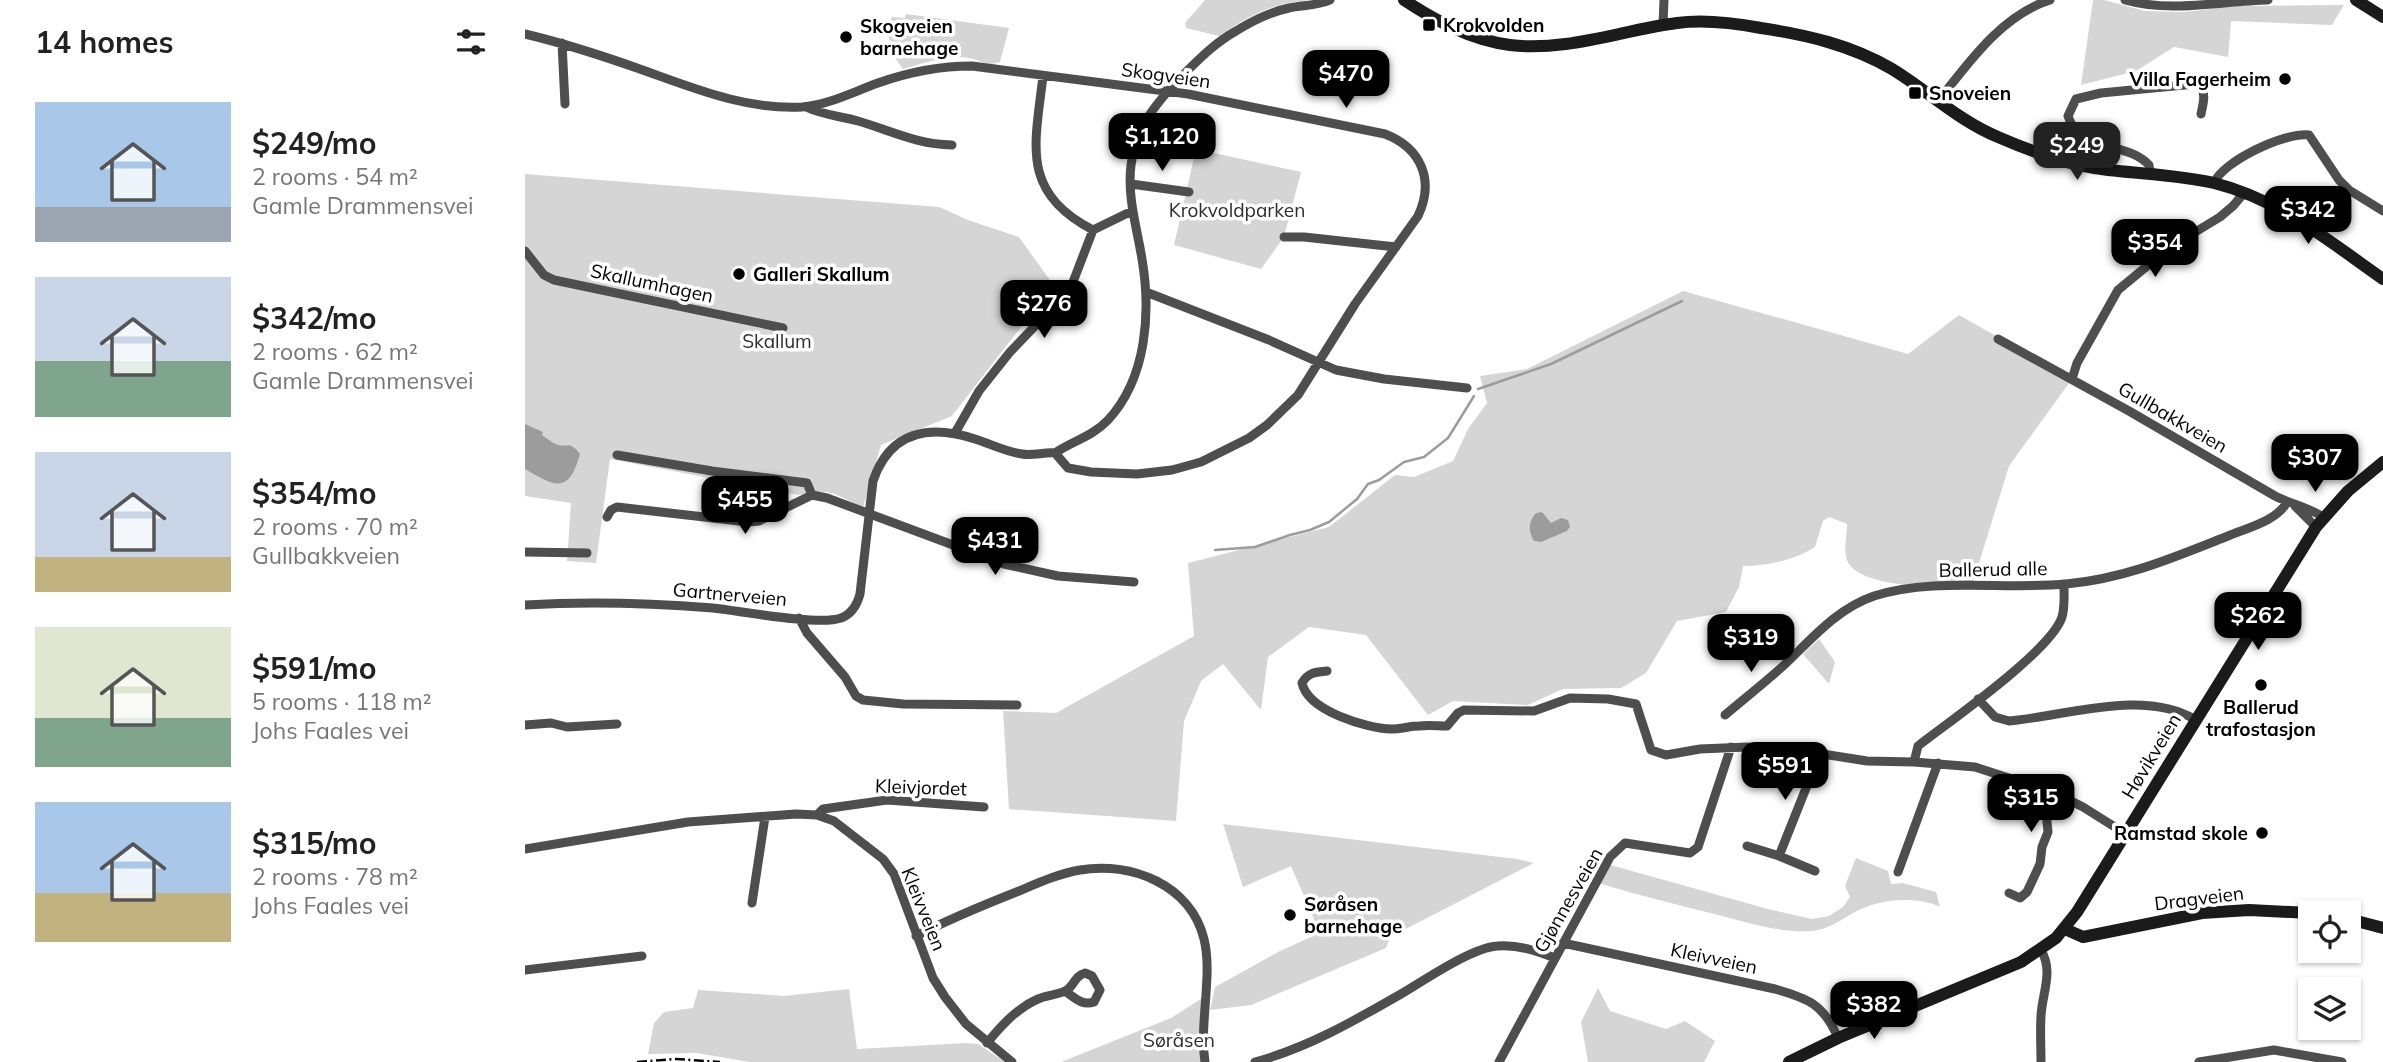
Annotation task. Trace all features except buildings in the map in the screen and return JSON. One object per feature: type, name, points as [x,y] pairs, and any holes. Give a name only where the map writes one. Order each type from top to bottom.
[{"type":"main road","points":[[1404,0],[1455,29],[1508,45],[1538,47],[1564,44],[1691,22],[1724,23],[1780,31],[1835,43],[1875,60],[1983,130],[2046,155],[2090,168],[2150,173],[2214,183],[2244,192],[2302,221],[2383,279]]},
{"type":"main road","points":[[2356,0],[2383,17]]},
{"type":"main road","name":"Høvikveien","points":[[1789,1062],[1838,1038],[1986,977],[2041,950],[2065,929],[2320,522],[2348,491],[2383,462]]},
{"type":"main road","name":"Dragveien","points":[[2065,929],[2083,937],[2201,913],[2270,910],[2298,912]]},
{"type":"main road","points":[[2073,918],[2094,934]]},
{"type":"main road","points":[[2361,922],[2383,928]]},
{"type":"street","points":[[799,618],[842,618],[856,606],[863,581],[873,481],[878,466],[891,449],[917,434],[928,432],[955,433],[1024,455],[1055,453],[1099,429],[1124,399],[1144,341],[1146,292],[1132,211],[1131,164],[1136,143],[1150,112],[1165,92],[1212,48],[1234,32],[1273,12],[1330,0]]},
{"type":"street","points":[[1663,25],[1664,0]]},
{"type":"street","points":[[1939,100],[2011,20],[2033,5],[2050,0]]},
{"type":"street","points":[[2125,0],[2145,6],[2168,7],[2268,0]]},
{"type":"street","name":"Skogveien","points":[[525,34],[562,43],[728,99],[751,104],[805,107],[929,68],[972,66],[1188,94],[1367,129],[1398,139],[1407,146],[1422,168],[1426,180],[1424,204],[1418,216],[1355,304],[1298,395],[1267,425],[1239,444],[1201,462],[1172,470],[1107,474],[1068,468],[1055,453]]},
{"type":"street","points":[[562,43],[565,104]]},
{"type":"street","points":[[1043,76],[1035,148],[1040,179],[1063,210],[1093,230]]},
{"type":"street","points":[[2150,173],[2150,164],[2139,156],[2103,145],[2077,132],[2069,116],[2076,99],[2101,93],[2195,84],[2203,89],[2201,114]]},
{"type":"street","name":"Skogveien","points":[[805,107],[820,114],[846,118],[929,145],[952,145]]},
{"type":"street","points":[[2214,183],[2222,170],[2274,141],[2290,135],[2309,135],[2339,180],[2383,211]]},
{"type":"street","points":[[1131,184],[1189,192]]},
{"type":"street","points":[[2072,379],[2077,363],[2118,290],[2169,247],[2220,217],[2244,192]]},
{"type":"street","points":[[955,433],[979,391],[1073,282],[1093,230],[1132,211]]},
{"type":"street","points":[[1284,237],[1396,247]]},
{"type":"street","name":"Skallumhagen","points":[[525,251],[544,275],[554,280],[783,328]]},
{"type":"street","points":[[1146,292],[1336,370],[1467,388]]},
{"type":"street","name":"Gullbakkveien","points":[[1998,339],[2320,522]]},
{"type":"street","points":[[617,455],[807,483],[812,495]]},
{"type":"street","points":[[607,517],[611,510],[617,507],[735,521],[759,521],[812,495],[870,513],[1015,567],[1078,578],[1134,582]]},
{"type":"street","name":"Ballerud alle","points":[[1725,715],[1840,613],[1874,596],[1921,588],[2064,584],[2112,578],[2144,569],[2273,516],[2290,503]]},
{"type":"street","points":[[525,552],[587,553]]},
{"type":"street","points":[[1915,761],[1918,746],[2028,660],[2056,629],[2062,617],[2064,584]]},
{"type":"street","name":"Gartnerveien","points":[[525,605],[654,605],[799,618],[807,634],[845,677],[856,696],[863,700],[903,704],[1017,705]]},
{"type":"street","points":[[1327,671],[1314,672],[1305,678],[1302,683],[1307,695],[1343,718],[1377,728],[1447,726],[1464,710],[1534,710],[1570,698],[1608,699],[1636,705],[1651,750],[1666,755],[1731,747],[1820,753],[1867,761],[1915,761],[1975,767],[2055,793],[2126,834]]},
{"type":"street","points":[[1978,699],[1995,717],[2009,722],[2139,704],[2169,708],[2196,720]]},
{"type":"street","points":[[525,725],[551,723],[566,727],[617,724]]},
{"type":"street","name":"Gjønnesveien","points":[[1499,1062],[1573,928],[1603,866],[1625,843],[1677,852],[1695,851],[1703,836],[1731,747]]},
{"type":"street","points":[[1779,856],[1820,753]]},
{"type":"street","points":[[1898,872],[1938,763]]},
{"type":"street","points":[[2009,893],[2020,898],[2028,892],[2040,864],[2042,847],[2048,832],[2046,812],[2055,793]]},
{"type":"street","name":"Kleivjordet","points":[[817,815],[823,809],[887,800],[984,807]]},
{"type":"street","name":"Kleivveien","points":[[525,849],[688,822],[796,814],[817,815],[834,821],[883,859],[900,889],[933,978],[945,997],[966,1024],[1012,1062]]},
{"type":"street","points":[[752,903],[765,817]]},
{"type":"street","points":[[1747,846],[1815,870]]},
{"type":"street","points":[[916,936],[1037,884],[1080,870],[1112,869],[1149,877],[1182,899],[1199,924],[1205,941],[1205,1062]]},
{"type":"street","name":"Kleivveien","points":[[1563,943],[1802,997],[1812,1002],[1826,1016],[1838,1038]]},
{"type":"street","points":[[1255,1062],[1331,1034],[1485,948],[1506,945],[1533,949],[1555,957]]},
{"type":"street","points":[[2041,950],[2048,962],[2041,1015],[2041,1062]]},
{"type":"street","points":[[525,970],[642,956]]},
{"type":"street","points":[[987,1043],[1002,1025],[1025,1007],[1036,1000],[1065,992]]},
{"type":"street","points":[[2199,1062],[2274,1050],[2341,1062]]},
{"type":"green space","points":[[1205,0],[1312,0],[1263,11],[1219,36],[1186,28],[1185,23]]},
{"type":"green space","points":[[2093,0],[2104,0],[2145,11],[2184,12],[2237,6],[2344,5],[2332,25],[2231,21],[2228,57],[2174,47],[2136,71],[2081,85]]},
{"type":"green space","points":[[906,14],[1009,28],[1000,62],[987,63],[952,57],[903,69],[895,58],[886,29],[892,17],[905,18]]},
{"type":"green space","name":"Krokvoldparken","points":[[1196,149],[1301,172],[1284,237],[1261,269],[1174,245]]},
{"type":"green space","name":"Skallum","points":[[525,174],[939,207],[1019,237],[1057,290],[1021,327],[952,416],[881,445],[863,508],[832,493],[798,495],[610,459],[596,563],[567,561],[571,503],[525,496]]},
{"type":"green space","points":[[1683,291],[1908,354],[1959,315],[2072,379],[2009,466],[1972,586],[1922,586],[1865,576],[1852,568],[1846,557],[1847,524],[1829,517],[1823,521],[1815,547],[1781,561],[1743,566],[1739,587],[1726,612],[1677,621],[1646,673],[1621,688],[1563,689],[1528,705],[1453,701],[1428,715],[1366,635],[1309,627],[1268,657],[1261,710],[1223,664],[1201,681],[1184,721],[1176,821],[1009,809],[1003,711],[1056,713],[1194,636],[1188,563],[1329,527],[1395,475],[1414,477],[1453,461],[1468,429],[1487,403],[1480,376],[1527,369]]},
{"type":"green space","points":[[1819,639],[1835,662],[1829,684],[1803,654]]},
{"type":"green space","points":[[1223,824],[1534,863],[1390,937],[1386,948],[1251,1005],[1210,1010],[1215,987],[1280,951],[1320,933],[1291,866],[1243,887]]},
{"type":"green space","points":[[1856,858],[1888,871],[1891,884],[1903,883],[1936,892],[1940,907],[1921,901],[1890,901],[1861,909],[1818,930],[1794,931],[1754,924],[1598,883],[1607,864],[1812,919],[1829,916],[1843,907],[1850,897],[1845,886]]},
{"type":"green space","points":[[1598,988],[1610,1011],[1666,1029],[1685,1021],[1715,1041],[1704,1062],[1588,1062],[1581,1022]]},
{"type":"green space","points":[[849,989],[857,1049],[967,1043],[978,1044],[1005,1062],[749,1062],[697,1053],[648,1054],[654,1023],[664,1012],[693,1008],[698,990],[784,996]]},
{"type":"green space","name":"Søråsen","points":[[1204,997],[1205,1062],[1061,1062],[1171,1018]]},
{"type":"shaded area","points":[[525,424],[543,432],[542,435],[561,446],[570,445],[580,454],[576,467],[566,481],[554,483],[525,469]]},
{"type":"shaded area","points":[[1542,512],[1551,523],[1561,518],[1568,520],[1570,527],[1567,531],[1541,542],[1534,541],[1530,523],[1536,513]]},
{"type":"waterway","points":[[1478,389],[1551,364],[1682,301]]},
{"type":"waterway","points":[[1215,550],[1255,547],[1329,522],[1357,499],[1368,484],[1379,480],[1404,462],[1424,457],[1448,438],[1474,396]]},
{"type":"railway","points":[[637,1062],[676,1059],[720,1062]]},
{"type":"place","name":"Krokvolden","points":[[1429,25]]},
{"type":"place","name":"Skogveien barnehage","points":[[846,37]]},
{"type":"place","name":"Villa Fagerheim","points":[[2285,79]]},
{"type":"place","name":"Snoveien","points":[[1915,93]]},
{"type":"place","name":"Galleri Skallum","points":[[739,274]]},
{"type":"place","name":"Ballerud trafostasjon","points":[[2261,685]]},
{"type":"place","name":"Ramstad skole","points":[[2262,833]]},
{"type":"place","name":"Søråsen barnehage","points":[[1290,915]]}]
